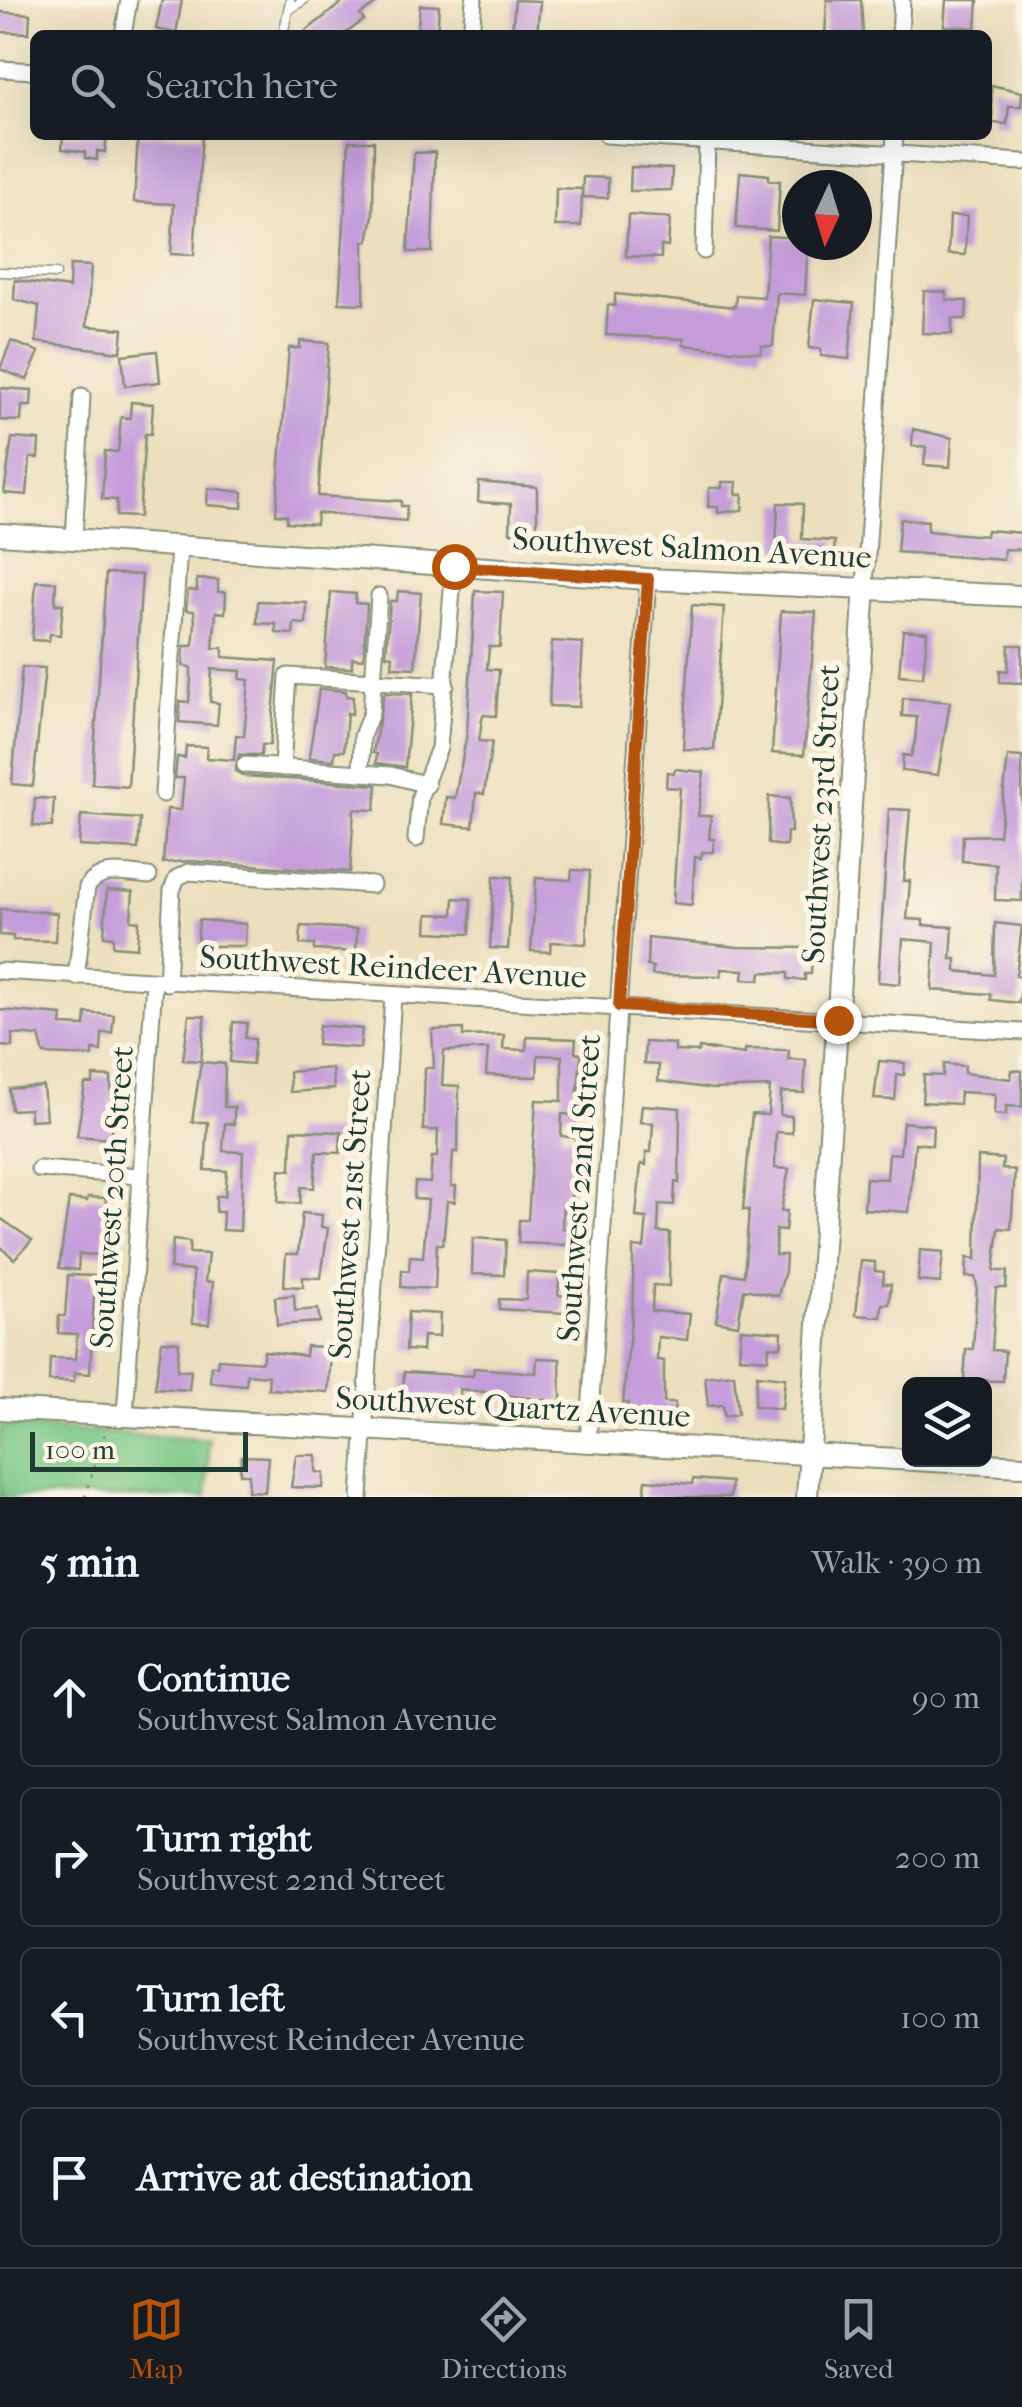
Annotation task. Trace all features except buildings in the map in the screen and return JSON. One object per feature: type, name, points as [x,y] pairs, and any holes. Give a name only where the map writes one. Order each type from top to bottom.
[{"type":"street","points":[[124,30],[129,0]]},
{"type":"street","points":[[471,30],[474,0]]},
{"type":"street","points":[[900,30],[902,0]]},
{"type":"street","points":[[0,68],[30,71]]},
{"type":"street","points":[[669,140],[1022,162]]},
{"type":"street","name":"Southwest 23rd Street","points":[[807,1497],[895,140]]},
{"type":"street","points":[[704,250],[707,143]]},
{"type":"street","points":[[74,539],[82,396]]},
{"type":"street","name":"Southwest Salmon Avenue","points":[[0,534],[648,579],[1022,596]]},
{"type":"street","points":[[163,794],[178,548]]},
{"type":"street","points":[[416,839],[420,796],[439,748],[454,566]]},
{"type":"street","name":"Southwest 22nd Street","points":[[588,1441],[648,579]]},
{"type":"street","points":[[360,773],[362,736],[371,713],[379,596]]},
{"type":"street","points":[[282,768],[288,676],[446,686]]},
{"type":"street","points":[[245,765],[360,773],[427,784]]},
{"type":"street","points":[[76,977],[87,887],[102,872],[149,876]]},
{"type":"street","name":"Southwest 20th Street","points":[[125,1415],[141,1176],[160,983],[172,890],[177,878],[188,872],[372,885]]},
{"type":"street","name":"Southwest Reindeer Avenue","points":[[0,971],[1022,1032]]},
{"type":"street","name":"Southwest 21st Street","points":[[360,1497],[393,995]]},
{"type":"street","points":[[39,1169],[141,1176]]},
{"type":"street","name":"Southwest Quartz Avenue","points":[[0,1408],[1022,1466]]},
{"type":"lane","points":[[285,30],[289,5],[304,0]]},
{"type":"lane","points":[[0,272],[56,274]]},
{"type":"path","points":[[85,1497],[105,1432]]},
{"type":"green space","points":[[0,1425],[209,1440],[207,1497],[0,1497]]},
{"type":"route","points":[[454,566],[648,579],[619,1006],[838,1020]]}]
